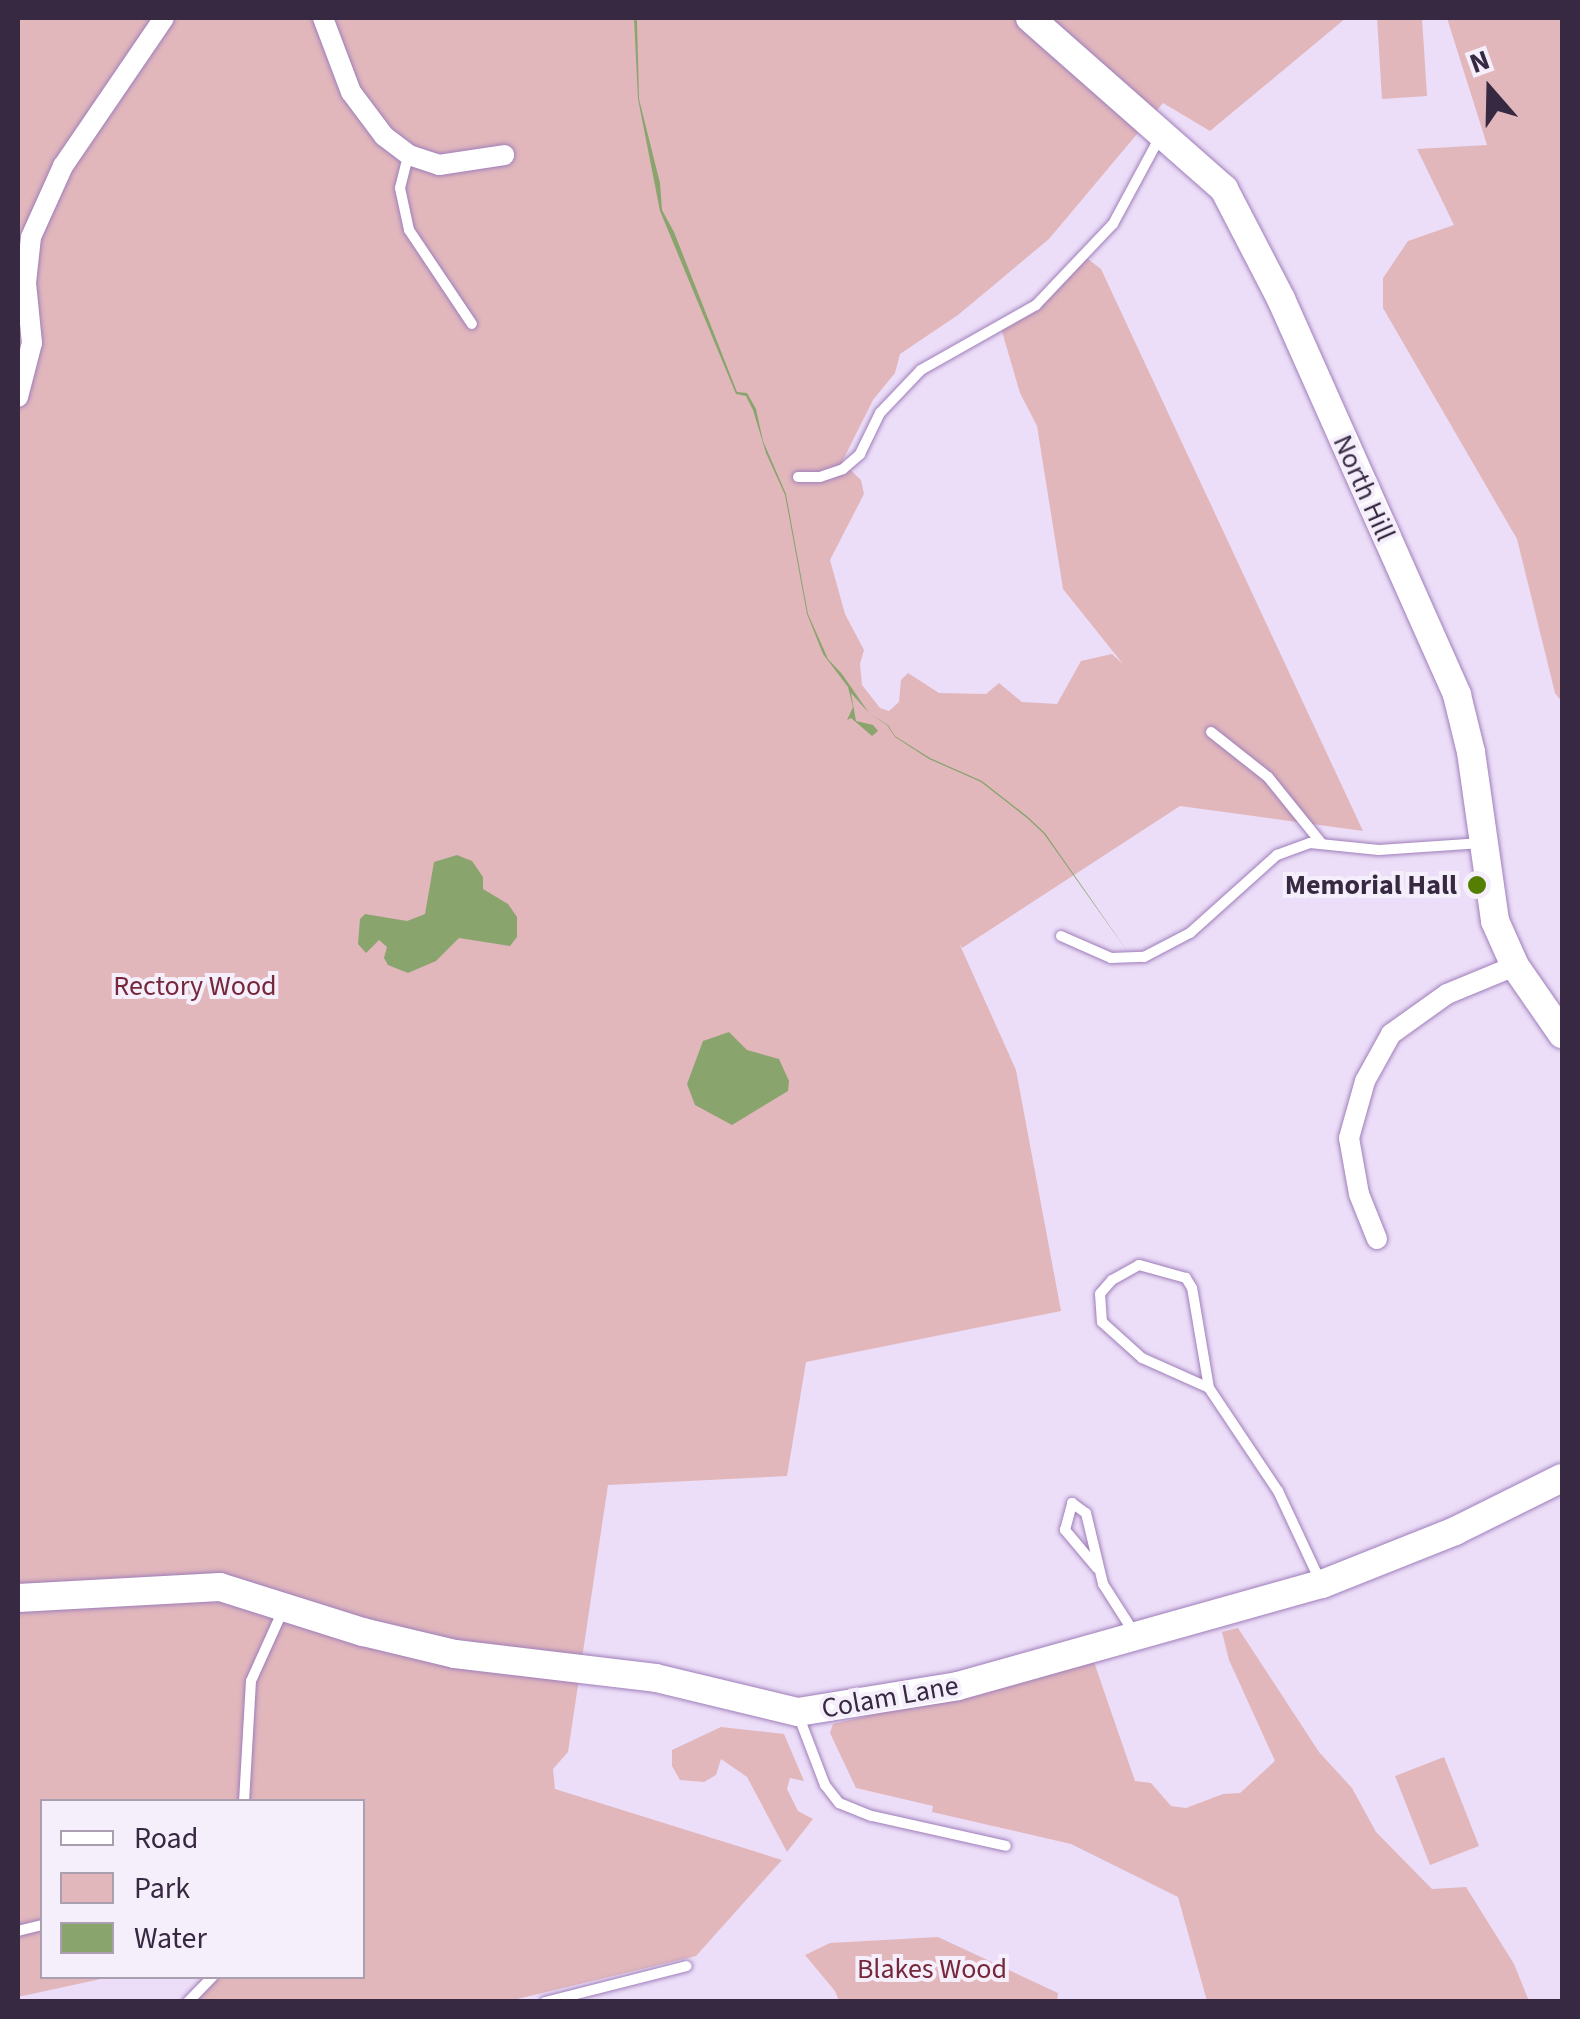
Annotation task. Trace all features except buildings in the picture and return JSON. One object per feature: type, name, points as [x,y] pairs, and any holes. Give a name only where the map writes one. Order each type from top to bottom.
[{"type":"street","points":[[18,398],[32,343],[26,283],[31,237],[63,166],[164,18]]},
{"type":"street","points":[[322,18],[351,92],[384,136],[408,155],[439,165],[504,155]]},
{"type":"street","name":"North Hill","points":[[1030,18],[1218,180],[1281,299],[1456,695],[1471,752],[1496,921],[1515,966],[1562,1034]]},
{"type":"street","points":[[1377,1239],[1358,1194],[1349,1138],[1365,1081],[1391,1034],[1447,994],[1515,966]]},
{"type":"street","name":"Colam Lane","points":[[18,1598],[220,1587],[455,1654],[656,1678],[798,1712],[958,1686],[1322,1584],[1454,1531],[1562,1478]]},
{"type":"lane","points":[[798,477],[820,477],[844,469],[860,454],[880,412],[921,370],[1036,304],[1113,224],[1161,134]]},
{"type":"lane","points":[[408,155],[400,188],[409,230],[472,324]]},
{"type":"lane","points":[[1211,732],[1268,777],[1322,844]]},
{"type":"lane","points":[[1060,936],[1111,958],[1144,957],[1190,933],[1277,854],[1310,843],[1379,850],[1483,843]]},
{"type":"lane","points":[[1209,1388],[1142,1358],[1102,1322],[1100,1294],[1112,1280],[1140,1266],[1186,1278],[1192,1288],[1209,1388],[1278,1491],[1322,1584]]},
{"type":"lane","points":[[1097,1568],[1065,1530],[1072,1503],[1086,1513],[1097,1568],[1120,1616],[1138,1638]]},
{"type":"lane","points":[[244,1799],[252,1680],[284,1608]]},
{"type":"lane","points":[[798,1712],[825,1786],[838,1803],[872,1816],[1006,1846]]},
{"type":"lane","points":[[545,2002],[688,1966]]},
{"type":"lane","points":[[188,2002],[211,1979]]},
{"type":"green space","name":"Rectory Wood","points":[[18,18],[1346,18],[1210,131],[1163,103],[1049,239],[958,315],[900,354],[895,373],[873,400],[842,462],[861,480],[864,494],[830,560],[845,614],[864,650],[860,664],[862,685],[880,708],[889,711],[899,702],[901,680],[908,673],[939,693],[986,694],[999,683],[1022,702],[1057,704],[1081,661],[1112,654],[1123,664],[1063,589],[1037,426],[1020,393],[1001,328],[1044,299],[1084,256],[1101,269],[1363,831],[1180,806],[962,948],[959,943],[1016,1070],[1061,1311],[806,1362],[787,1476],[608,1485],[568,1752],[553,1769],[555,1789],[782,1860],[696,1956],[509,2001],[187,2001],[201,1979],[365,1979],[365,1799],[40,1799],[40,1979],[101,1979],[18,1997]]},
{"type":"green space","points":[[1377,18],[1422,18],[1427,96],[1382,99]]},
{"type":"green space","points":[[1447,18],[1562,18],[1562,702],[1555,693],[1517,539],[1383,308],[1383,278],[1408,241],[1454,225],[1417,149],[1487,145]]},
{"type":"green space","points":[[1238,1628],[1319,1752],[1352,1788],[1376,1832],[1432,1889],[1466,1887],[1514,1964],[1529,2001],[1207,2001],[1178,1897],[1071,1844],[932,1812],[933,1806],[856,1788],[830,1733],[833,1724],[1094,1662],[1135,1781],[1151,1783],[1171,1806],[1186,1808],[1223,1794],[1240,1793],[1275,1761],[1229,1660],[1222,1632]]},
{"type":"green space","points":[[721,1727],[784,1734],[804,1781],[790,1778],[787,1789],[798,1811],[813,1819],[787,1852],[747,1777],[721,1759],[716,1775],[704,1782],[680,1780],[672,1766],[672,1750]]},
{"type":"green space","points":[[1444,1757],[1479,1846],[1430,1865],[1395,1776]]},
{"type":"green space","name":"Blakes Wood","points":[[938,1937],[1058,1993],[1057,2001],[839,2001],[805,1955],[830,1943]]},
{"type":"water","points":[[634,18],[639,99],[660,183],[662,210],[737,392],[747,393],[756,409],[763,441],[786,494],[808,614],[828,659],[869,713],[851,693],[856,721],[873,725],[878,731],[872,736],[851,718],[847,720],[853,707],[848,687],[823,654],[807,614],[785,495],[766,453],[753,410],[746,396],[736,394],[660,211],[638,99]]},
{"type":"water","points":[[869,713],[888,725],[895,736],[930,758],[982,781],[1028,817],[1045,833],[1130,955],[1044,834],[1027,818],[981,782],[929,759],[895,737],[887,725]]},
{"type":"water","points":[[457,855],[472,861],[483,877],[483,889],[508,904],[517,917],[517,937],[510,946],[459,938],[436,961],[408,973],[388,965],[384,958],[387,947],[379,940],[366,953],[358,944],[360,919],[365,914],[407,921],[425,914],[434,862]]},
{"type":"water","points":[[729,1032],[747,1050],[779,1059],[789,1081],[788,1091],[732,1125],[695,1105],[687,1084],[703,1041]]},
{"type":"place","name":"Memorial Hall","points":[[1477,885]]}]
